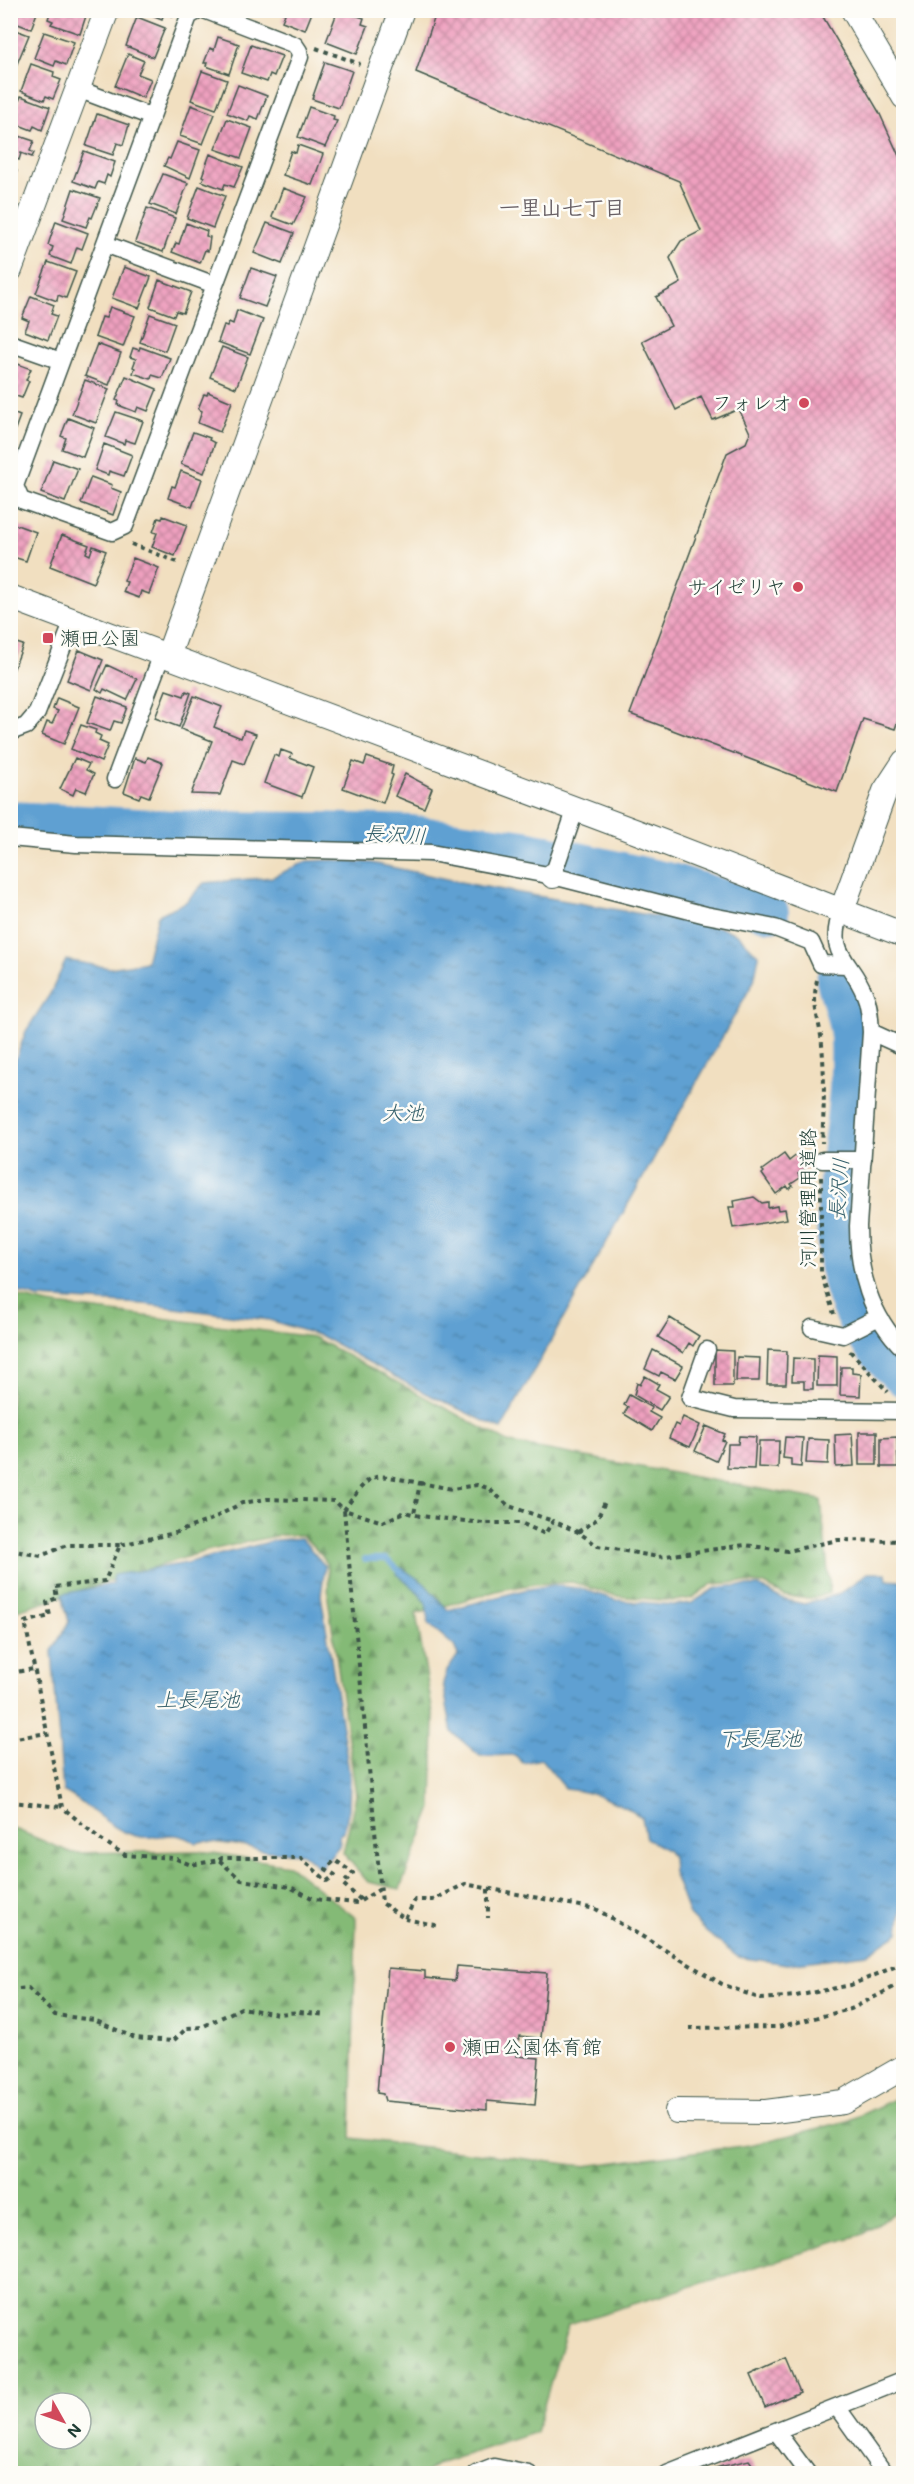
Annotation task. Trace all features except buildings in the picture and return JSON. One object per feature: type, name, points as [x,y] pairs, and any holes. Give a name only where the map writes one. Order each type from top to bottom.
[{"type":"street","points":[[10,270],[19,221],[78,89],[107,10]]},
{"type":"street","points":[[202,10],[295,45],[299,51],[300,57],[125,526],[112,532],[21,500],[15,486],[189,16],[202,10]]},
{"type":"street","points":[[115,779],[198,570],[402,10]]},
{"type":"street","points":[[853,10],[903,97]]},
{"type":"street","points":[[78,89],[152,117]]},
{"type":"street","points":[[105,244],[215,285]]},
{"type":"street","points":[[10,343],[61,361]]},
{"type":"street","points":[[10,597],[903,935]]},
{"type":"street","points":[[10,732],[26,726],[37,713],[73,621]]},
{"type":"street","points":[[903,762],[885,791],[835,933],[836,944],[846,965],[865,993],[869,1007],[871,1032],[858,1249],[867,1289],[878,1317],[903,1349]]},
{"type":"street","points":[[553,876],[576,810]]},
{"type":"street","points":[[10,838],[76,844],[431,853],[553,876],[706,915],[775,928],[811,942],[821,964],[846,965]]},
{"type":"street","points":[[871,1032],[903,1047]]},
{"type":"street","points":[[823,1160],[862,1160]]},
{"type":"street","points":[[812,1328],[844,1334],[878,1317]]},
{"type":"street","points":[[706,1350],[690,1398],[734,1409],[899,1404]]},
{"type":"street","points":[[677,2111],[766,2112],[843,2102],[903,2067]]},
{"type":"street","points":[[667,2474],[903,2380]]},
{"type":"street","points":[[837,2407],[885,2474]]},
{"type":"street","points":[[776,2431],[808,2474]]},
{"type":"street","points":[[476,2474],[494,2467],[530,2474]]},
{"type":"path","points":[[299,51],[310,46],[381,71]]},
{"type":"path","points":[[118,531],[128,542],[198,570]]},
{"type":"path","name":"河川管理用道路","points":[[821,964],[813,999],[822,1043],[824,1096],[823,1160],[819,1203],[820,1273],[850,1351],[899,1404]]},
{"type":"path","points":[[440,1926],[405,1919],[382,1903],[344,1510],[365,1481],[378,1475],[452,1489],[477,1485],[488,1488],[510,1506],[578,1532],[598,1546],[658,1557],[745,1545],[788,1551],[838,1540],[903,1541]]},
{"type":"path","points":[[414,1514],[420,1483]]},
{"type":"path","points":[[10,1550],[41,1556],[67,1545],[120,1545],[175,1533],[210,1520],[242,1503],[267,1499],[335,1501],[344,1510],[383,1522],[405,1512],[484,1523],[521,1523],[545,1534],[553,1521]]},
{"type":"path","points":[[578,1532],[597,1519],[605,1502]]},
{"type":"path","points":[[62,1807],[25,1622],[50,1616],[47,1602],[57,1598],[55,1587],[105,1581],[120,1545]]},
{"type":"path","points":[[10,1673],[34,1669]]},
{"type":"path","points":[[10,1739],[47,1733]]},
{"type":"path","points":[[10,1802],[62,1807],[100,1839],[125,1855],[174,1858],[191,1865],[222,1858],[301,1858],[327,1881],[335,1875],[326,1869],[335,1860],[353,1873],[343,1884],[361,1900]]},
{"type":"path","points":[[219,1860],[241,1880],[290,1887],[314,1899],[357,1903],[380,1889]]},
{"type":"path","points":[[405,1919],[415,1900],[433,1900],[465,1884],[596,1909],[722,1984],[761,1999],[796,1996],[851,1985],[903,1963]]},
{"type":"path","points":[[488,1889],[488,1918]]},
{"type":"path","points":[[689,2028],[778,2027],[851,2009],[903,1982]]},
{"type":"path","points":[[10,1990],[28,1988],[55,2015],[94,2020],[135,2038],[173,2041],[187,2028],[202,2027],[241,2008],[279,2014],[299,2012],[326,2015]]},
{"type":"green space","points":[[11,1295],[48,1304],[313,1337],[510,1443],[821,1500],[830,1593],[810,1599],[785,1596],[763,1584],[740,1582],[712,1584],[692,1598],[674,1601],[616,1596],[572,1582],[535,1584],[500,1590],[416,1614],[434,1720],[432,1808],[400,1889],[368,1882],[343,1853],[356,1795],[328,1598],[328,1568],[323,1557],[302,1535],[279,1535],[206,1551],[11,1612]]},
{"type":"green space","points":[[10,1827],[72,1853],[201,1851],[288,1865],[356,1918],[351,2138],[584,2166],[750,2145],[848,2121],[903,2095],[903,2206],[863,2234],[568,2324],[536,2432],[435,2465],[425,2473],[11,2473]]},
{"type":"water","name":"大池","points":[[334,860],[372,863],[480,886],[718,927],[737,934],[759,956],[754,981],[501,1429],[421,1391],[321,1336],[269,1320],[144,1304],[38,1298],[11,1290],[13,1264],[10,1258],[11,1072],[26,1031],[50,994],[66,960],[110,968],[146,962],[158,915],[186,902],[204,883],[273,877],[307,861]]},
{"type":"water","name":"上長尾池","points":[[301,1538],[325,1566],[321,1595],[350,1778],[349,1809],[344,1830],[339,1835],[340,1845],[320,1868],[302,1853],[266,1851],[204,1841],[196,1843],[173,1835],[136,1836],[116,1828],[63,1791],[52,1651],[69,1622],[62,1594],[113,1584],[113,1575],[182,1564],[277,1540]]},
{"type":"water","name":"下長尾池","points":[[402,1568],[424,1583],[448,1610],[524,1590],[553,1585],[578,1588],[616,1600],[673,1605],[692,1603],[714,1589],[729,1586],[759,1586],[782,1599],[804,1604],[840,1594],[867,1573],[886,1573],[887,1580],[903,1581],[904,1888],[899,1933],[867,1954],[788,1964],[738,1957],[706,1932],[689,1915],[673,1872],[672,1857],[667,1850],[646,1839],[642,1817],[606,1798],[566,1789],[541,1759],[523,1763],[515,1755],[480,1756],[452,1732],[443,1683],[447,1671],[458,1655],[454,1646],[429,1624],[426,1603],[415,1589],[397,1574]]},
{"type":"waterway","name":"長沢川","points":[[10,820],[191,830],[412,834],[525,849],[671,882],[770,913]]},
{"type":"waterway","name":"長沢川","points":[[835,980],[849,1038],[848,1084],[836,1218],[838,1261],[848,1302],[869,1341],[904,1378]]},
{"type":"waterway","points":[[365,1559],[386,1559],[400,1571]]},
{"type":"place","name":"フォレオ","points":[[804,403]]},
{"type":"place","name":"サイゼリヤ","points":[[798,587]]},
{"type":"place","name":"瀬田公園","points":[[48,638]]},
{"type":"place","name":"瀬田公園体育館","points":[[450,2047]]},
{"type":"district","name":"一里山七丁目","points":[[562,208]]}]
